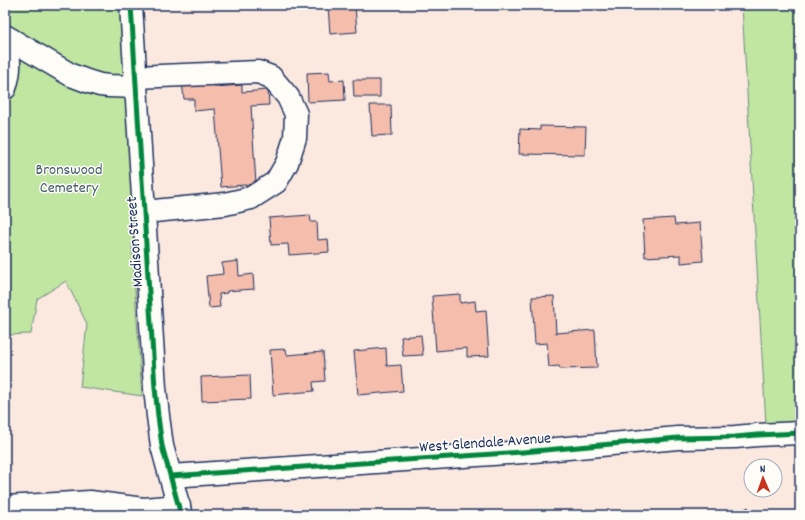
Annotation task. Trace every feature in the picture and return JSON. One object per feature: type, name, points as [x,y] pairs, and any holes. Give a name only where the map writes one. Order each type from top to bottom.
[{"type":"street","name":"Madison Street","points":[[131,5],[155,388],[162,446],[180,511]]},
{"type":"street","points":[[5,36],[71,74],[100,85],[109,86],[136,82],[258,72],[272,77],[288,97],[296,114],[295,138],[288,163],[276,182],[251,198],[225,204],[144,212]]},
{"type":"street","points":[[5,41],[10,66],[5,88]]},
{"type":"street","name":"West Glendale Avenue","points":[[171,476],[523,452],[678,438],[735,437],[800,433]]},
{"type":"street","points":[[5,507],[90,502],[142,509],[180,511]]},
{"type":"green space","name":"Bronswood Cemetery","points":[[5,5],[121,5],[138,244],[132,244],[142,396],[80,387],[87,324],[66,281],[37,299],[31,334],[5,335]]},
{"type":"green space","points":[[742,5],[800,5],[800,423],[766,425]]},
{"type":"building","points":[[328,5],[355,5],[357,32],[330,34]]},
{"type":"building","points":[[329,72],[330,81],[344,80],[345,100],[308,102],[307,73]]},
{"type":"building","points":[[215,79],[215,87],[242,85],[242,92],[268,90],[269,105],[251,106],[256,184],[221,187],[215,109],[194,111],[194,99],[184,99],[182,82]]},
{"type":"building","points":[[353,80],[380,80],[380,97],[354,97]]},
{"type":"building","points":[[370,105],[391,105],[392,135],[372,136]]},
{"type":"building","points":[[540,126],[586,127],[585,155],[519,154],[520,129],[540,130]]},
{"type":"building","points":[[310,215],[311,222],[317,222],[318,240],[328,239],[329,252],[289,255],[288,244],[271,245],[269,218]]},
{"type":"building","points":[[674,218],[675,225],[700,223],[703,261],[681,263],[681,255],[645,257],[643,220]]},
{"type":"building","points":[[238,261],[239,276],[253,274],[254,289],[227,291],[227,293],[219,294],[220,307],[209,308],[206,276],[223,274],[222,263]]},
{"type":"building","points":[[460,294],[460,303],[475,301],[476,311],[486,310],[489,356],[467,357],[467,348],[436,351],[432,296]]},
{"type":"building","points":[[554,296],[556,333],[595,330],[597,368],[560,369],[559,366],[549,367],[547,343],[535,344],[532,297]]},
{"type":"building","points":[[421,335],[423,355],[403,356],[401,337]]},
{"type":"building","points":[[386,348],[387,366],[401,365],[403,391],[358,395],[354,351]]},
{"type":"building","points":[[286,349],[287,355],[323,352],[325,381],[313,382],[314,391],[273,395],[270,350]]},
{"type":"building","points":[[250,375],[251,399],[202,401],[201,377]]},
{"type":"building","points":[[748,507],[753,515],[735,515]]},
{"type":"cycle path","points":[[131,5],[155,388],[162,446],[181,515]]},
{"type":"cycle path","points":[[171,476],[523,452],[678,438],[735,437],[800,433]]}]
